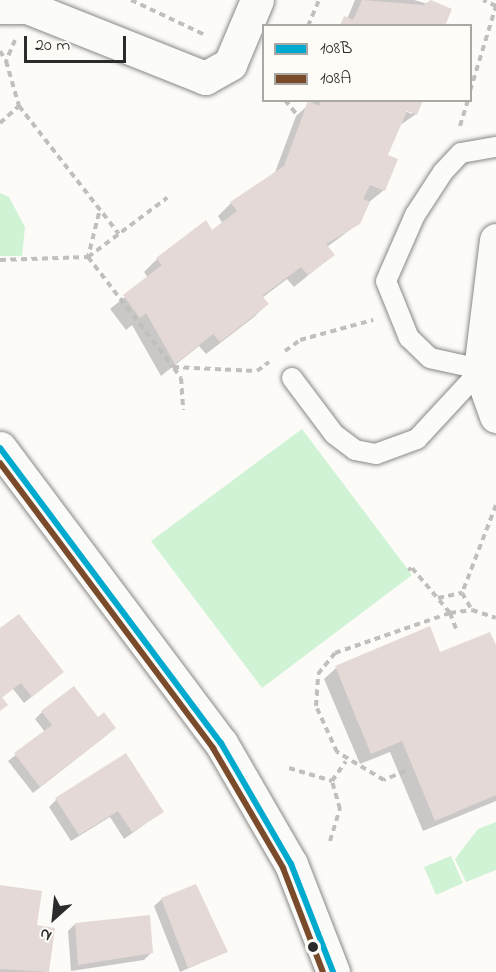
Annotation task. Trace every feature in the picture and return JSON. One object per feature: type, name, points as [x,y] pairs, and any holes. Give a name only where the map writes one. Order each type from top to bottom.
[{"type":"street","points":[[14,7],[205,78],[230,64],[257,0]]},
{"type":"street","points":[[496,240],[488,371],[496,417]]},
{"type":"street","points":[[0,448],[220,743],[291,864],[333,972]]},
{"type":"lane","points":[[488,371],[430,358],[409,338],[386,282],[415,215],[452,162],[469,150],[496,147]]},
{"type":"lane","points":[[291,378],[334,434],[355,450],[376,454],[417,439],[488,371]]},
{"type":"path","points":[[131,0],[213,38]]},
{"type":"path","points":[[309,24],[319,0]]},
{"type":"path","points":[[472,88],[496,6],[483,0]]},
{"type":"path","points":[[6,61],[14,7]]},
{"type":"path","points":[[0,51],[6,61],[19,106],[99,213],[119,234]]},
{"type":"path","points":[[286,102],[297,116]]},
{"type":"path","points":[[460,128],[467,102]]},
{"type":"path","points":[[0,123],[19,106]]},
{"type":"path","points":[[0,260],[88,257],[167,198]]},
{"type":"path","points":[[88,257],[99,213]]},
{"type":"path","points":[[88,257],[181,378],[183,410]]},
{"type":"path","points":[[174,367],[257,371],[300,340],[377,319]]},
{"type":"path","points":[[462,593],[496,505]]},
{"type":"path","points":[[408,570],[412,568],[450,613],[457,631]]},
{"type":"path","points":[[437,598],[462,593]]},
{"type":"path","points":[[462,593],[472,610]]},
{"type":"path","points":[[405,771],[384,780],[346,760],[330,744],[316,706],[323,665],[335,653],[450,613],[472,610],[496,618]]},
{"type":"path","points":[[330,841],[340,809],[332,781],[346,760]]},
{"type":"path","points":[[289,768],[332,781]]},
{"type":"green space","points":[[0,193],[9,197],[25,227],[22,256],[0,256]]},
{"type":"green space","points":[[302,429],[412,575],[262,688],[151,541]]},
{"type":"green space","points":[[496,822],[496,870],[466,882],[455,859],[478,829]]},
{"type":"green space","points":[[451,856],[463,883],[436,895],[424,867]]},
{"type":"building","points":[[362,0],[423,5],[431,0],[452,9],[446,24],[341,24],[344,16],[353,20]]},
{"type":"building","points":[[308,102],[319,106],[320,102],[422,102],[417,115],[407,111],[388,155],[398,159],[385,191],[370,185],[363,199],[370,202],[360,224],[326,244],[335,255],[308,275],[301,267],[262,296],[269,304],[220,342],[213,334],[175,364],[146,313],[140,318],[123,295],[162,265],[156,258],[206,220],[212,230],[237,211],[230,202],[284,166]]},
{"type":"building","points":[[19,614],[64,672],[32,697],[21,683],[2,697],[8,705],[0,711],[0,628]]},
{"type":"building","points":[[430,626],[440,652],[490,632],[496,645],[496,795],[435,821],[402,741],[371,754],[335,666]]},
{"type":"building","points":[[74,686],[98,717],[104,712],[116,728],[40,787],[14,753],[52,725],[41,711]]},
{"type":"building","points":[[126,753],[164,812],[132,832],[118,811],[79,835],[55,798]]},
{"type":"building","points":[[196,884],[228,952],[188,968],[161,898]]},
{"type":"building","points":[[0,885],[42,891],[37,925],[55,928],[49,972],[0,969]]},
{"type":"building","points":[[150,915],[153,953],[78,965],[75,923]]},
{"type":"transit line","name":"108B","points":[[0,448],[221,743],[291,864],[333,972]]},
{"type":"transit line","name":"108A","points":[[0,463],[213,748],[283,868],[323,972]]}]
